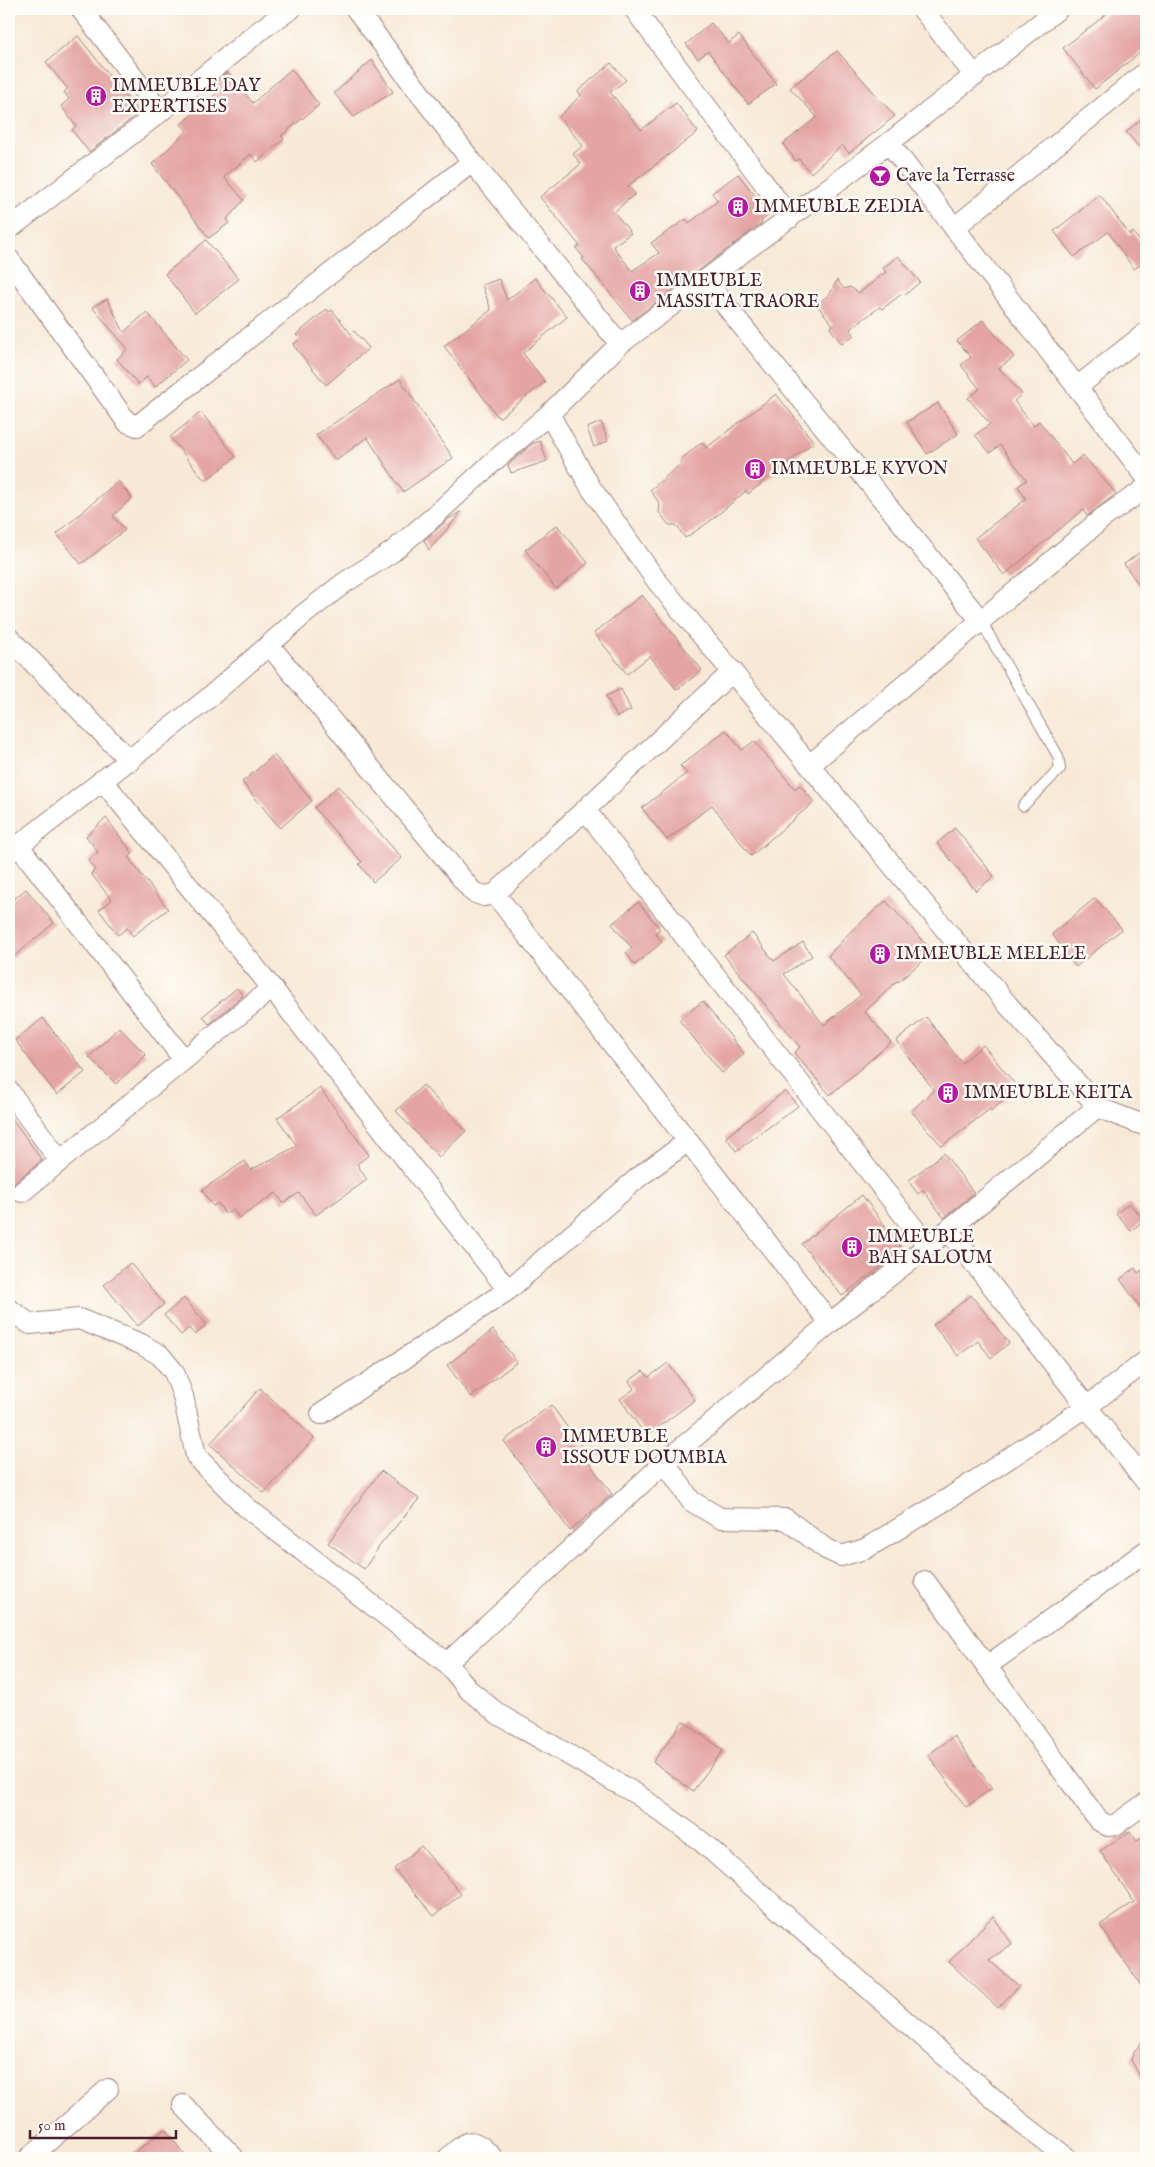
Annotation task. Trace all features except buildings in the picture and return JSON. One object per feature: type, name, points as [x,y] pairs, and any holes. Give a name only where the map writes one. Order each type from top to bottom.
[{"type":"street","points":[[81,9],[160,112]]},
{"type":"street","points":[[9,229],[160,112],[263,28],[291,9]]},
{"type":"street","points":[[356,9],[472,162],[620,344]]},
{"type":"street","points":[[634,9],[790,218]]},
{"type":"street","points":[[922,9],[975,76]]},
{"type":"street","points":[[184,1060],[14,850],[205,701],[344,583],[392,552],[549,414],[620,344],[889,143],[1058,9]]},
{"type":"street","points":[[954,228],[1146,72]]},
{"type":"street","points":[[889,143],[1146,477]]},
{"type":"street","points":[[9,259],[128,422],[136,426],[146,421],[472,162]]},
{"type":"street","points":[[705,280],[981,621]]},
{"type":"street","points":[[1077,387],[1146,334]]},
{"type":"street","points":[[447,1663],[665,1462],[830,1322],[948,1230],[1090,1113],[1094,1106],[1092,1100],[1008,1005],[811,764],[656,580],[591,488],[549,414]]},
{"type":"street","points":[[811,764],[1104,517],[1146,488]]},
{"type":"street","points":[[9,638],[130,761]]},
{"type":"street","points":[[269,645],[473,892],[484,896],[495,894],[586,811],[733,671]]},
{"type":"street","points":[[102,780],[272,988],[508,1290]]},
{"type":"street","points":[[586,811],[928,1246]]},
{"type":"street","points":[[495,894],[687,1142],[830,1322]]},
{"type":"street","points":[[22,1192],[272,988]]},
{"type":"street","points":[[9,1091],[60,1161]]},
{"type":"street","points":[[1094,1106],[1146,1126]]},
{"type":"street","points":[[321,1414],[508,1290],[640,1176],[687,1142]]},
{"type":"street","points":[[948,1230],[1146,1482]]},
{"type":"street","points":[[9,1309],[30,1324],[79,1319],[141,1344],[160,1355],[174,1372],[183,1396],[196,1456],[246,1507],[447,1663],[469,1690],[498,1714],[638,1795],[702,1842],[1020,2122],[1067,2158]]},
{"type":"street","points":[[665,1462],[691,1501],[720,1518],[786,1519],[826,1549],[841,1556],[865,1549],[946,1500],[1088,1406],[1146,1361]]},
{"type":"street","points":[[987,1666],[1146,1551]]},
{"type":"street","points":[[925,1581],[1098,1820],[1108,1826],[1115,1825],[1146,1803]]},
{"type":"street","points":[[29,2158],[108,2089]]},
{"type":"street","points":[[183,2106],[234,2158]]},
{"type":"street","points":[[448,2158],[464,2143],[472,2142],[478,2143],[493,2158]]},
{"type":"lane","points":[[981,621],[1058,756],[1060,769],[1023,806]]},
{"type":"place","name":"IMMEUBLE DAY EXPERTISES","points":[[96,96]]},
{"type":"place","name":"Cave la Terrasse","points":[[880,176]]},
{"type":"place","name":"IMMEUBLE ZEDIA","points":[[738,207]]},
{"type":"place","name":"IMMEUBLE MASSITA TRAORE","points":[[640,291]]},
{"type":"place","name":"IMMEUBLE KYVON","points":[[755,469]]},
{"type":"place","name":"IMMEUBLE MELELE","points":[[880,954]]},
{"type":"place","name":"IMMEUBLE KEITA","points":[[948,1093]]},
{"type":"place","name":"IMMEUBLE BAH SALOUM","points":[[852,1247]]},
{"type":"place","name":"IMMEUBLE ISSOUF DOUMBIA","points":[[546,1447]]}]
